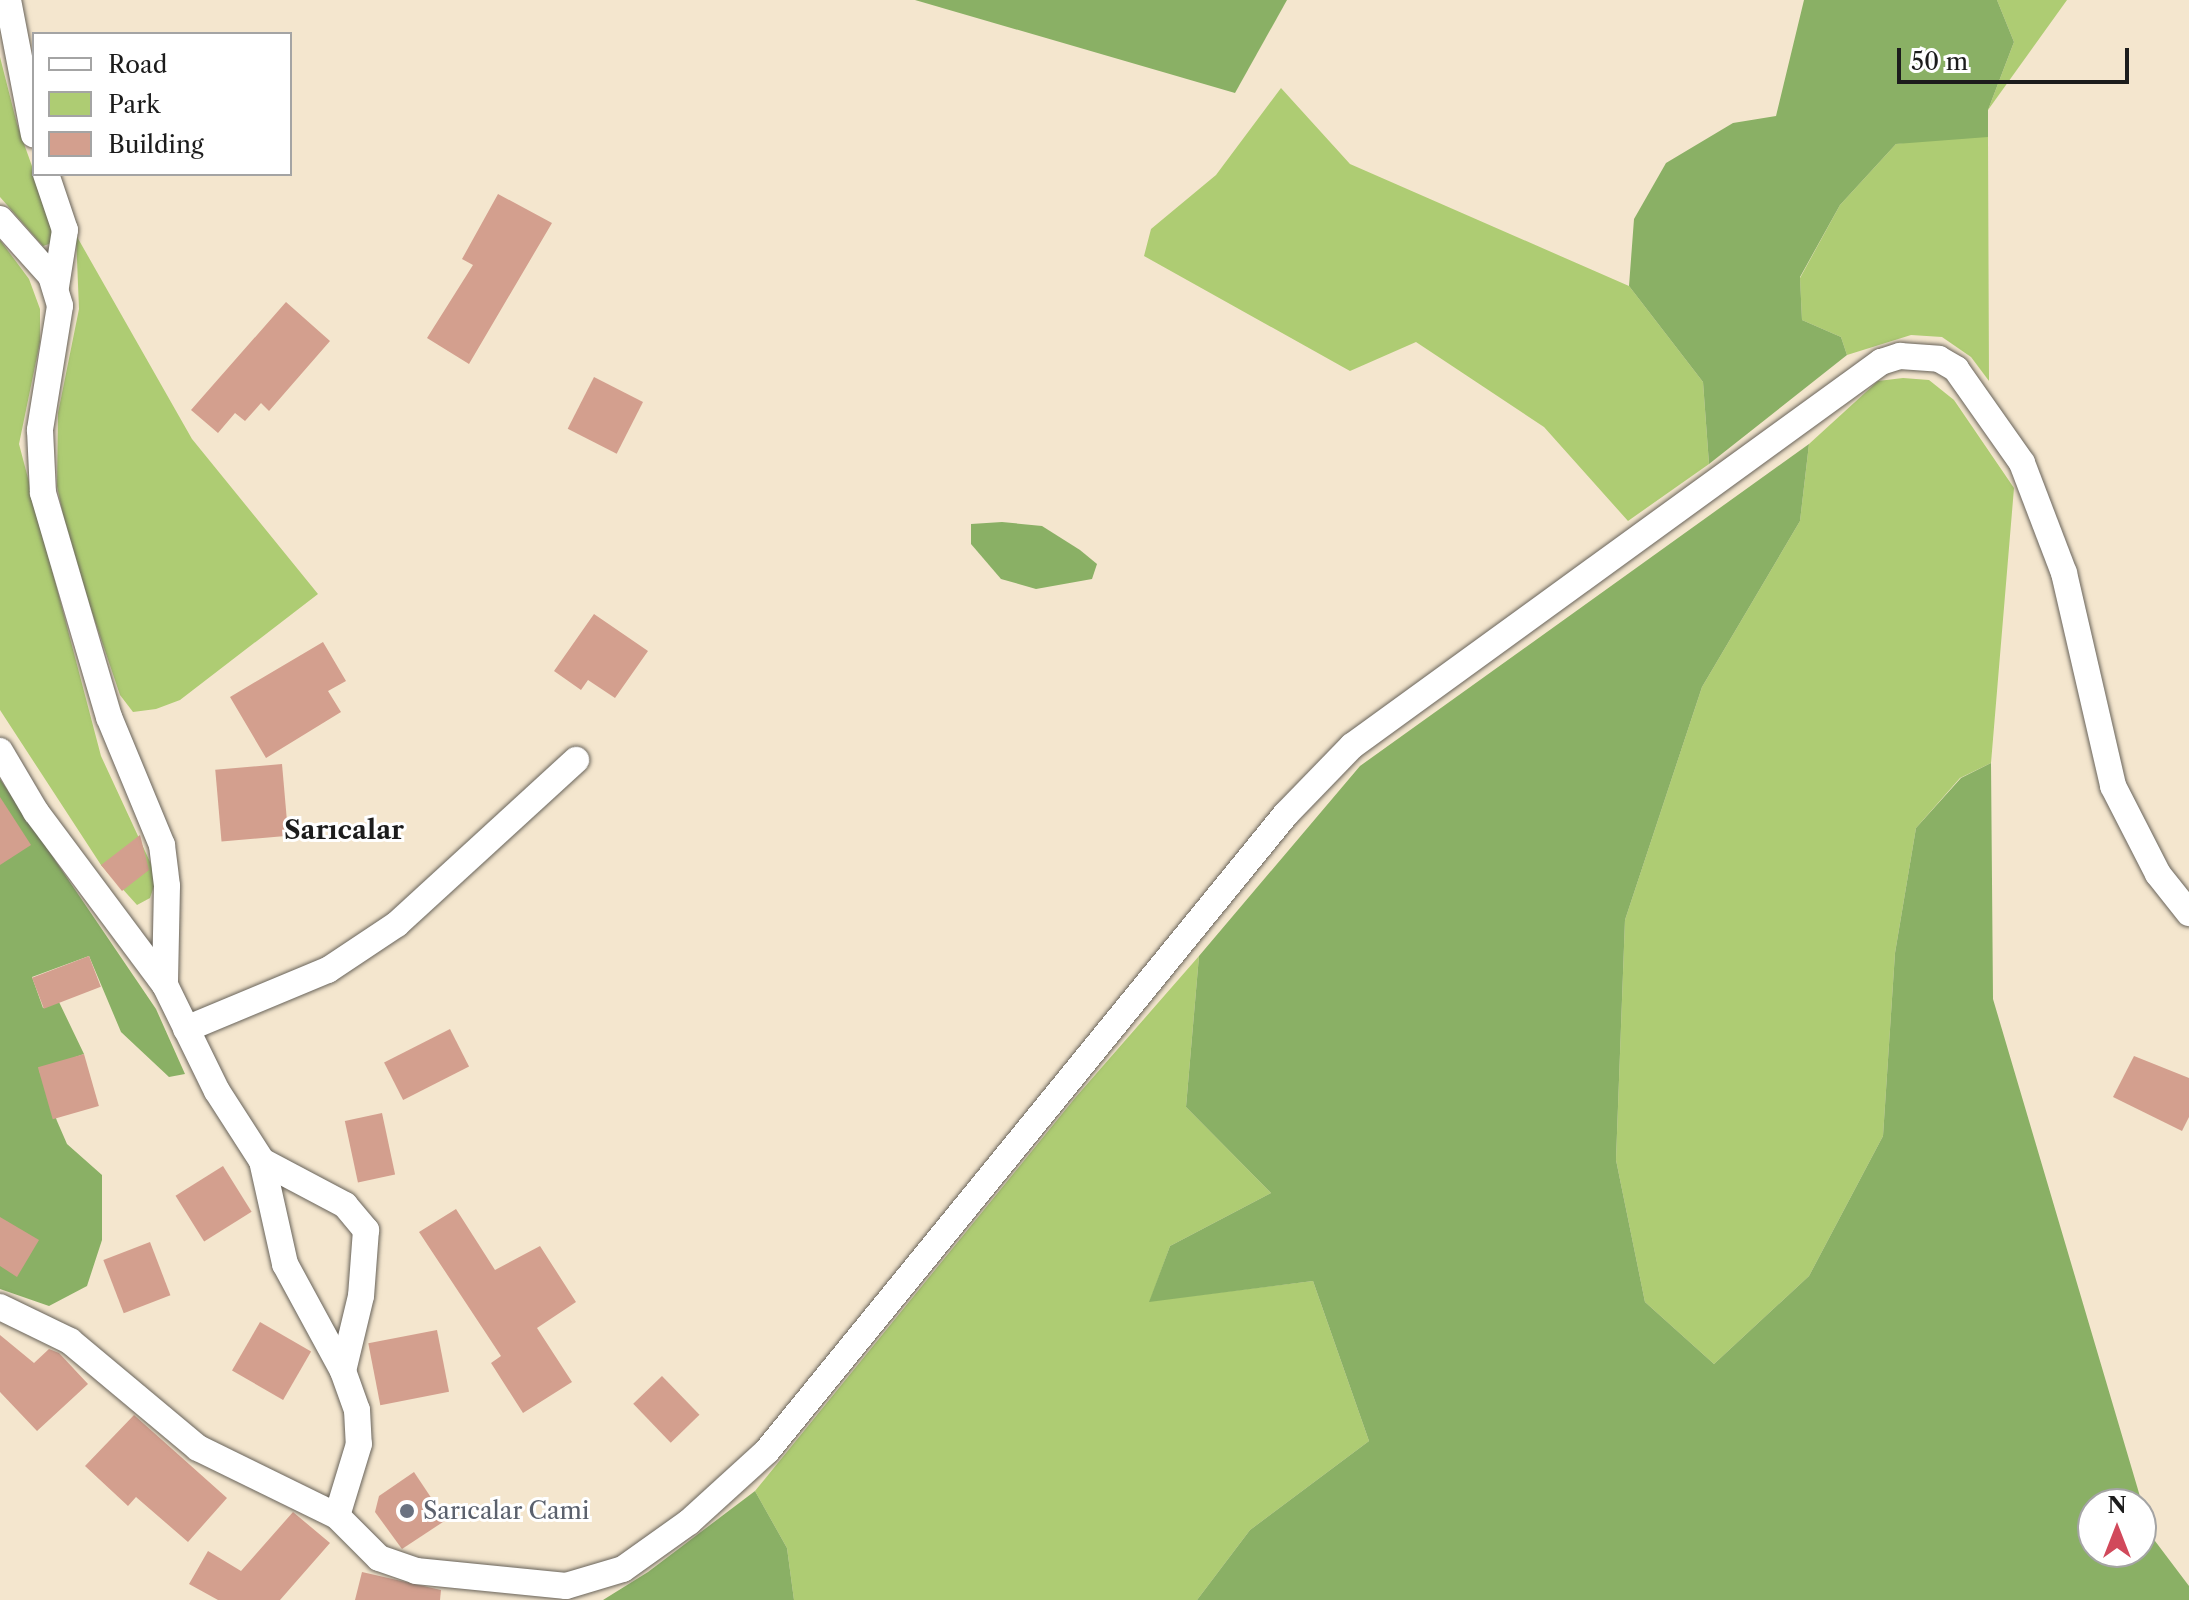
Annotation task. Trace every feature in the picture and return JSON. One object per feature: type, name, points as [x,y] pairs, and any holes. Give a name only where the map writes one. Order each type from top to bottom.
[{"type":"street","points":[[8,0],[32,125]]},
{"type":"street","points":[[47,176],[65,230],[56,287],[58,340],[40,430],[43,493],[109,717],[162,845],[167,886],[165,985]]},
{"type":"street","points":[[0,219],[43,264],[56,287]]},
{"type":"street","points":[[0,1307],[70,1341],[198,1448],[337,1516],[379,1558],[394,1566],[567,1593],[603,1578],[646,1555],[767,1451],[1286,814],[1352,746],[1881,362],[1918,355],[1956,369],[2022,463],[2068,587],[2113,786],[2158,874],[2189,913]]},
{"type":"street","points":[[0,751],[36,812],[165,985],[217,1091],[262,1161],[285,1264],[343,1371],[360,1428],[337,1516]]},
{"type":"street","points":[[186,1029],[328,970],[397,924],[576,760]]},
{"type":"street","points":[[262,1161],[345,1205],[366,1230],[361,1296],[343,1371]]},
{"type":"green space","points":[[915,0],[1287,0],[1235,93]]},
{"type":"green space","points":[[1804,0],[1997,0],[2014,42],[1988,110],[1988,137],[1896,144],[1840,205],[1800,277],[1802,320],[1841,337],[1847,355],[1709,464],[1703,382],[1629,286],[1634,219],[1666,163],[1733,123],[1776,116]]},
{"type":"green space","points":[[1997,0],[2067,0],[1988,110],[2014,42]]},
{"type":"green space","points":[[0,57],[17,124],[32,166],[32,176],[35,176],[55,231],[52,243],[43,246],[0,197]]},
{"type":"green space","points":[[1281,88],[1350,164],[1629,286],[1703,382],[1709,464],[1628,521],[1544,427],[1416,342],[1350,371],[1144,256],[1151,229],[1216,175]]},
{"type":"green space","points":[[1945,137],[1988,137],[1989,381],[1971,357],[1942,337],[1911,335],[1847,355],[1841,337],[1802,320],[1800,278],[1840,205],[1896,144]]},
{"type":"green space","points":[[76,235],[192,439],[318,594],[180,700],[156,709],[133,712],[120,695],[69,544],[57,486],[58,413],[79,309]]},
{"type":"green space","points":[[0,240],[29,279],[40,309],[40,342],[19,444],[101,756],[157,877],[150,898],[137,905],[101,865],[0,710]]},
{"type":"green space","points":[[1903,378],[1929,380],[1954,400],[2014,488],[1991,763],[1960,778],[1916,828],[1895,953],[1883,1136],[1809,1276],[1714,1364],[1645,1302],[1616,1160],[1625,920],[1702,687],[1800,521],[1809,444],[1878,381]]},
{"type":"green space","points":[[1809,444],[1800,521],[1702,687],[1625,920],[1616,1160],[1645,1302],[1714,1364],[1809,1276],[1883,1136],[1895,953],[1916,828],[1961,778],[1991,763],[1993,999],[2138,1488],[2077,1488],[2077,1568],[2157,1568],[2157,1544],[2189,1586],[2189,1600],[1197,1600],[1250,1530],[1369,1441],[1313,1281],[1149,1302],[1170,1246],[1271,1193],[1186,1107],[1199,956],[1360,766]]},
{"type":"green space","points":[[1002,522],[1042,526],[1080,550],[1097,564],[1092,579],[1036,589],[1001,579],[971,544],[971,524]]},
{"type":"green space","points":[[0,779],[156,1009],[185,1074],[169,1077],[121,1032],[89,956],[32,977],[43,1008],[59,1002],[84,1054],[39,1070],[57,1121],[67,1144],[102,1175],[102,1240],[87,1286],[49,1306],[0,1289]]},
{"type":"green space","points":[[1199,956],[1186,1107],[1271,1193],[1170,1246],[1150,1301],[1313,1281],[1369,1441],[1250,1530],[1197,1600],[794,1600],[787,1548],[755,1491],[1075,1098]]},
{"type":"green space","points":[[755,1491],[787,1548],[794,1600],[603,1600],[648,1572]]},
{"type":"building","points":[[498,194],[552,223],[469,364],[427,338],[473,265],[462,259]]},
{"type":"building","points":[[286,302],[330,341],[269,411],[261,403],[245,421],[235,413],[218,433],[191,410]]},
{"type":"building","points":[[594,377],[643,402],[617,454],[568,429]]},
{"type":"building","points":[[594,614],[648,651],[615,698],[588,680],[581,690],[554,671]]},
{"type":"building","points":[[323,642],[346,681],[328,691],[341,712],[266,758],[230,697]]},
{"type":"building","points":[[282,764],[288,836],[222,842],[215,770]]},
{"type":"building","points":[[0,797],[31,845],[0,865]]},
{"type":"building","points":[[140,835],[149,870],[122,891],[101,865]]},
{"type":"building","points":[[89,956],[101,987],[44,1009],[32,978]]},
{"type":"building","points":[[450,1029],[469,1066],[403,1100],[384,1063]]},
{"type":"building","points":[[84,1054],[99,1106],[53,1119],[38,1067]]},
{"type":"building","points":[[2134,1056],[2189,1078],[2189,1117],[2182,1131],[2113,1097]]},
{"type":"building","points":[[382,1113],[395,1175],[358,1183],[345,1121]]},
{"type":"building","points":[[223,1166],[252,1212],[204,1241],[176,1196]]},
{"type":"building","points":[[456,1209],[495,1270],[540,1246],[576,1302],[537,1328],[572,1382],[523,1413],[491,1363],[501,1356],[419,1232]]},
{"type":"building","points":[[0,1217],[39,1240],[17,1277],[0,1266]]},
{"type":"building","points":[[150,1242],[170,1295],[124,1313],[103,1260]]},
{"type":"building","points":[[260,1322],[311,1352],[283,1400],[232,1370]]},
{"type":"building","points":[[437,1330],[449,1392],[380,1405],[368,1343]]},
{"type":"building","points":[[0,1335],[34,1363],[49,1349],[59,1353],[88,1384],[37,1431],[0,1392]]},
{"type":"building","points":[[662,1376],[700,1415],[671,1443],[633,1404]]},
{"type":"building","points":[[134,1415],[227,1498],[188,1542],[136,1497],[128,1506],[85,1466]]},
{"type":"building","name":"Sarıcalar Cami","points":[[414,1472],[446,1520],[402,1549],[375,1512],[379,1496]]},
{"type":"building","points":[[293,1512],[330,1543],[280,1600],[218,1600],[189,1584],[208,1551],[241,1571]]},
{"type":"building","points":[[362,1572],[441,1590],[440,1600],[355,1600]]},
{"type":"place","name":"Sarıcalar Cami","points":[[407,1511]]},
{"type":"district","name":"Sarıcalar","points":[[344,831]]}]
